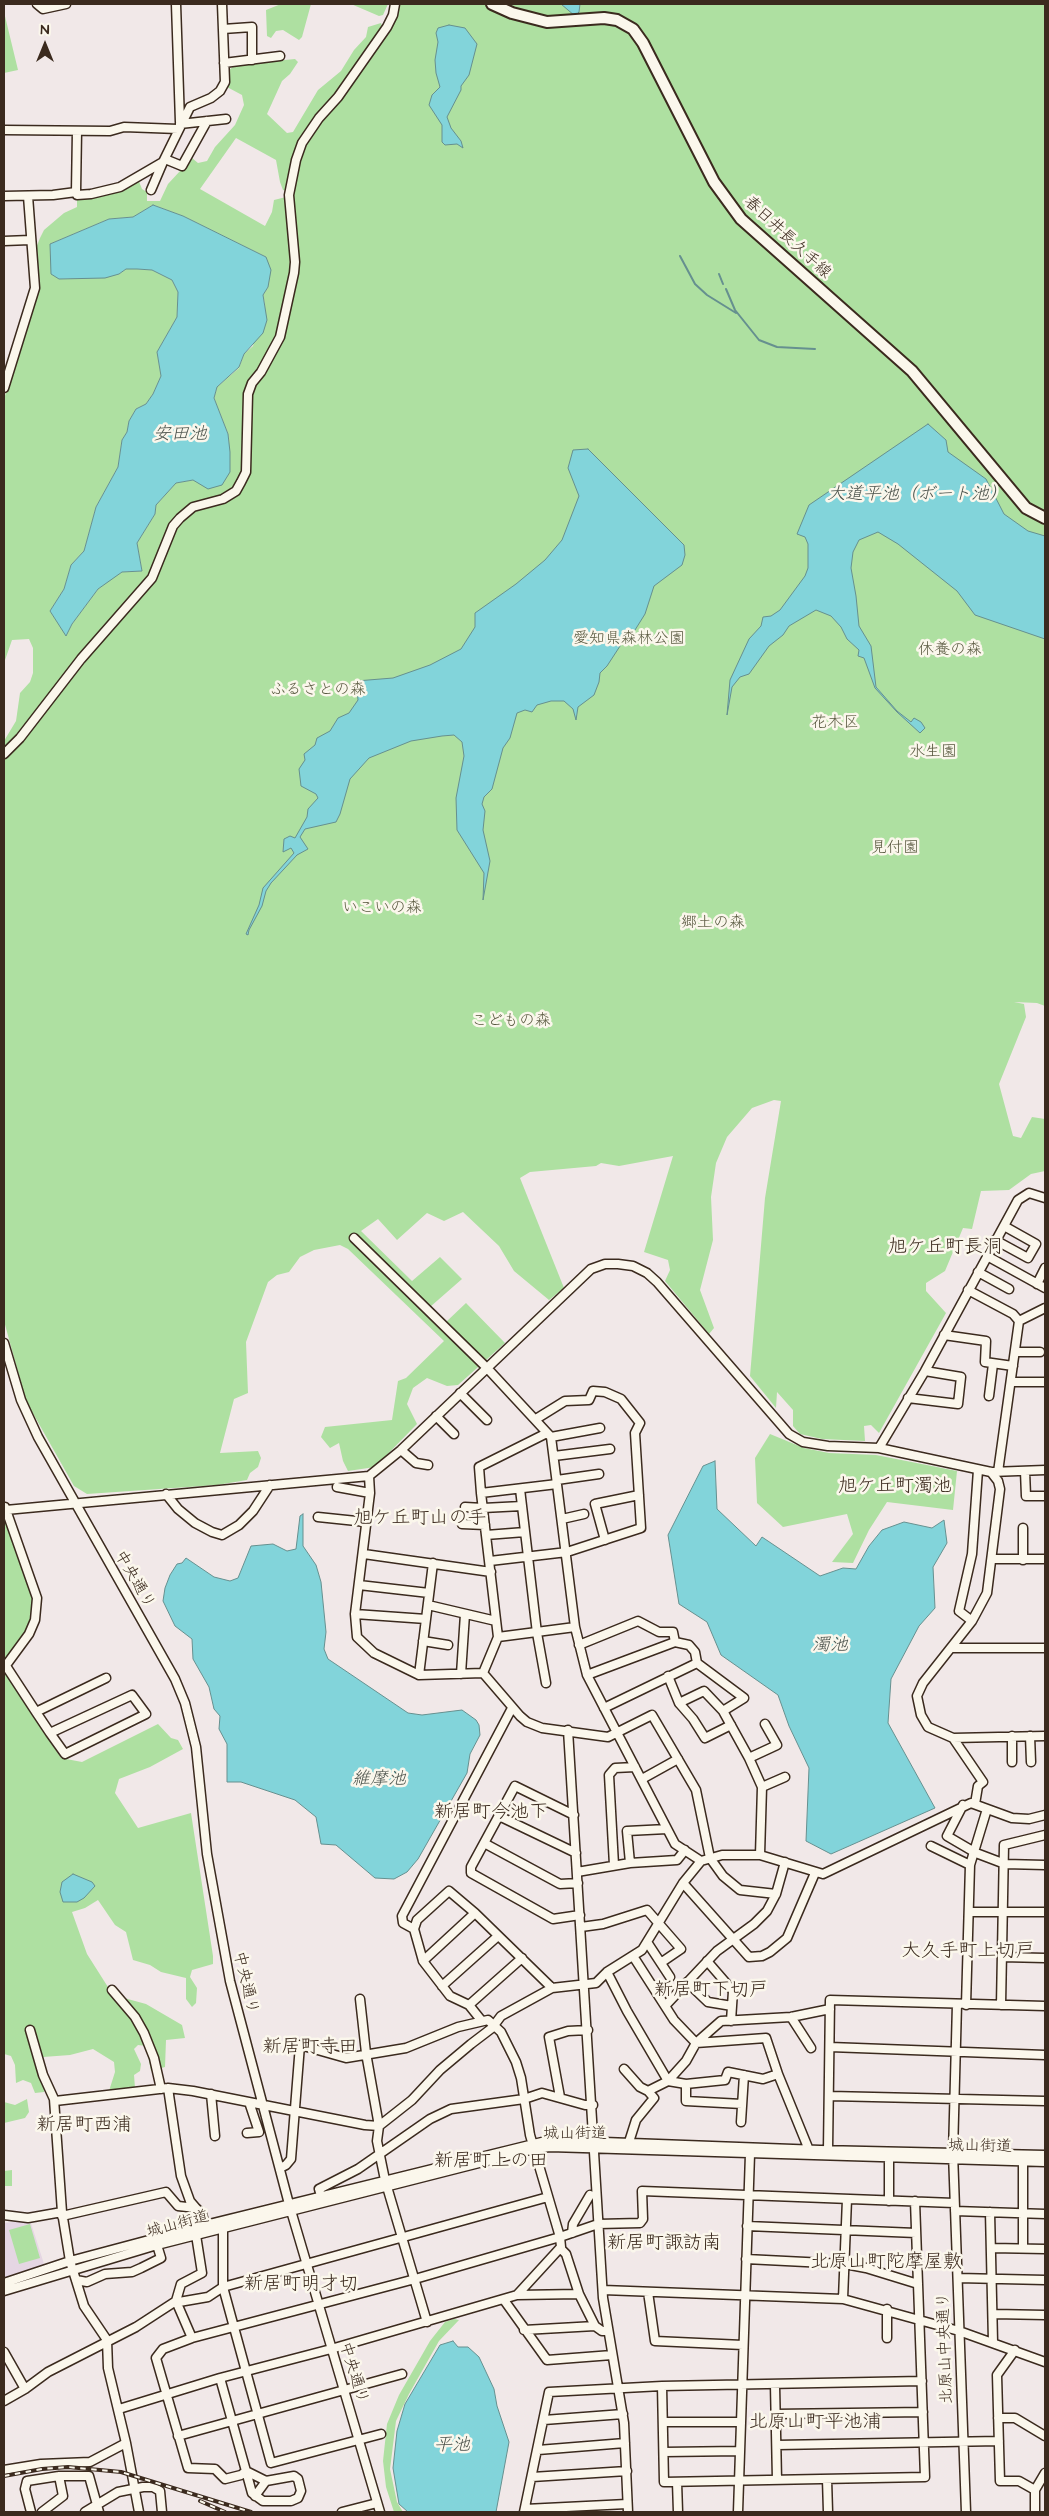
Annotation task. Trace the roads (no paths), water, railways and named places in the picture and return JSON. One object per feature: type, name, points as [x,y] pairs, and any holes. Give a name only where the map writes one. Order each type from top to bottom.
[{"type":"main road","name":"春日井長久手線","points":[[492,4],[512,13],[548,22],[604,18],[617,20],[633,29],[643,43],[714,182],[741,219],[912,371],[1026,508],[1045,518]]},
{"type":"street","points":[[36,4],[43,9],[66,4]]},
{"type":"street","points":[[176,4],[179,127]]},
{"type":"street","points":[[4,754],[20,738],[80,659],[152,578],[173,526],[193,507],[223,499],[236,491],[241,482],[246,472],[248,394],[252,383],[261,372],[280,337],[294,273],[295,262],[289,195],[296,160],[302,143],[319,118],[338,97],[387,27],[393,15],[395,4]]},
{"type":"street","points":[[151,190],[190,107],[211,98],[220,91],[225,82],[220,5]]},
{"type":"street","points":[[223,29],[252,27],[252,60]]},
{"type":"street","points":[[224,63],[280,56]]},
{"type":"street","points":[[4,130],[110,131],[124,126],[179,127],[226,119]]},
{"type":"street","points":[[4,196],[76,192],[77,195],[91,194],[120,187],[164,161],[182,166],[207,121]]},
{"type":"street","points":[[76,192],[77,131]]},
{"type":"street","points":[[4,388],[35,288],[28,196]]},
{"type":"street","points":[[4,241],[30,240]]},
{"type":"street","points":[[879,1448],[925,1371],[1018,1200],[1023,1196],[1035,1194],[1045,1198]]},
{"type":"street","points":[[996,1240],[1028,1258],[1036,1244],[1004,1226]]},
{"type":"street","points":[[354,1238],[487,1368],[549,1435],[554,1456],[567,1552],[575,1628],[587,1675],[675,1844],[701,1861]]},
{"type":"street","points":[[987,1256],[1045,1288]]},
{"type":"street","points":[[50,1733],[132,1694],[146,1714],[65,1754],[50,1733],[5,1667],[29,1634],[35,1620],[37,1598],[5,1508],[369,1476],[401,1450],[591,1269],[605,1264],[633,1266],[648,1273],[789,1434],[804,1442],[828,1446],[879,1448],[994,1472],[1045,1470]]},
{"type":"street","points":[[1037,1284],[1045,1268]]},
{"type":"street","points":[[978,1272],[1009,1289]]},
{"type":"street","points":[[968,1290],[1013,1314],[1019,1321],[1011,1382],[994,1472],[1000,1489],[992,1559],[986,1593],[972,1621],[923,1683],[918,1696],[923,1721],[928,1726],[953,1738],[1045,1736]]},
{"type":"street","points":[[1019,1321],[1045,1308]]},
{"type":"street","points":[[944,1335],[986,1341],[985,1362],[1013,1366]]},
{"type":"street","name":"中央通り","points":[[4,1343],[21,1400],[74,1503],[175,1679],[185,1703],[196,1747],[207,1854],[223,1948],[261,2104],[380,2512]]},
{"type":"street","points":[[1015,1352],[1040,1352]]},
{"type":"street","points":[[989,1396],[993,1364]]},
{"type":"street","points":[[908,1398],[958,1404],[961,1377],[925,1371]]},
{"type":"street","points":[[1011,1382],[1045,1382]]},
{"type":"street","points":[[490,1561],[567,1552],[641,1528],[635,1433],[640,1423],[621,1399],[605,1392],[593,1391],[589,1400],[565,1402],[536,1419]]},
{"type":"street","points":[[460,1393],[487,1420]]},
{"type":"street","points":[[436,1416],[454,1434]]},
{"type":"street","points":[[483,1673],[498,1637],[480,1493],[479,1467],[549,1435],[600,1428]]},
{"type":"street","points":[[401,1450],[416,1463],[428,1465]]},
{"type":"street","points":[[554,1456],[610,1450]]},
{"type":"street","points":[[972,1621],[959,1611],[972,1554],[978,1470]]},
{"type":"street","points":[[1025,1471],[1026,1496],[1045,1496]]},
{"type":"street","points":[[480,1493],[520,1489],[599,1474]]},
{"type":"street","points":[[369,1476],[370,1493],[364,1554],[355,1614],[357,1638],[374,1652],[419,1675],[483,1673]]},
{"type":"street","points":[[166,1494],[178,1509],[195,1524],[212,1532],[222,1534],[239,1525],[253,1511],[270,1485]]},
{"type":"street","points":[[337,1488],[370,1493]]},
{"type":"street","points":[[520,1489],[537,1633],[546,1683]]},
{"type":"street","points":[[605,1540],[595,1504],[639,1495]]},
{"type":"street","points":[[465,1507],[522,1506]]},
{"type":"street","points":[[562,1519],[584,1514]]},
{"type":"street","points":[[318,1517],[366,1522]]},
{"type":"street","points":[[462,1524],[485,1525]]},
{"type":"street","points":[[1023,1528],[1023,1560]]},
{"type":"street","points":[[486,1535],[525,1532]]},
{"type":"street","points":[[364,1554],[491,1572]]},
{"type":"street","points":[[992,1559],[1045,1560]]},
{"type":"street","points":[[419,1675],[433,1563]]},
{"type":"street","points":[[359,1586],[429,1593]]},
{"type":"street","points":[[428,1605],[496,1621]]},
{"type":"street","points":[[355,1614],[426,1619]]},
{"type":"street","points":[[461,1674],[465,1614]]},
{"type":"street","points":[[579,1645],[638,1621],[659,1632],[674,1632],[675,1642]]},
{"type":"street","points":[[498,1637],[575,1628]]},
{"type":"street","points":[[423,1641],[448,1645]]},
{"type":"street","points":[[587,1675],[675,1642],[689,1645],[695,1652],[697,1663],[744,1698],[723,1711]]},
{"type":"street","points":[[951,1648],[1045,1648]]},
{"type":"street","points":[[604,1708],[697,1663]]},
{"type":"street","points":[[483,1673],[512,1708],[527,1722],[542,1728],[568,1730],[608,1738],[652,1715],[696,1790],[710,1858],[722,1876],[740,1890],[776,1894]]},
{"type":"street","points":[[668,1676],[680,1703],[693,1719],[704,1738],[731,1725]]},
{"type":"street","points":[[36,1712],[106,1678]]},
{"type":"street","points":[[680,1703],[704,1691],[723,1711],[750,1758],[762,1787],[760,1855]]},
{"type":"street","points":[[414,1929],[403,1922],[402,1916],[512,1708]]},
{"type":"street","points":[[750,1758],[777,1745],[764,1724]]},
{"type":"street","points":[[568,1730],[593,2105],[603,2290],[607,2331],[619,2388],[623,2414],[628,2508],[525,2511],[549,2392],[619,2388],[662,2386],[922,2381]]},
{"type":"street","points":[[1012,1736],[1012,1762]]},
{"type":"street","points":[[1030,1736],[1030,1762]]},
{"type":"street","points":[[953,1738],[983,1782],[978,1786],[975,1804]]},
{"type":"street","points":[[642,1779],[678,1759]]},
{"type":"street","points":[[614,1866],[609,1775],[615,1768],[635,1767]]},
{"type":"street","points":[[762,1787],[785,1777]]},
{"type":"street","points":[[574,1815],[515,1786],[471,1867],[471,1873],[553,1919],[580,1915]]},
{"type":"street","points":[[55,2102],[165,2089],[211,2094],[379,2126],[412,2100],[446,2065],[492,2028],[501,2016],[552,1988],[596,1983],[608,1972],[642,1950],[683,1884],[701,1861],[722,1855],[760,1855],[823,1874],[963,1805],[975,1804],[1020,1820],[1045,1815]]},
{"type":"street","points":[[963,1805],[947,1836],[976,1853],[1005,1864],[1045,1864]]},
{"type":"street","points":[[966,2004],[970,1865],[976,1853],[987,1809]]},
{"type":"street","points":[[499,1816],[576,1853]]},
{"type":"street","points":[[630,1863],[627,1831],[667,1829]]},
{"type":"street","points":[[1001,2005],[1004,1845],[1045,1835]]},
{"type":"street","points":[[484,1843],[560,1884],[578,1883]]},
{"type":"street","points":[[931,1846],[970,1865]]},
{"type":"street","points":[[577,1872],[630,1863],[677,1860],[685,1850]]},
{"type":"street","points":[[664,2006],[717,1951],[754,1924],[767,1911],[776,1894],[785,1862]]},
{"type":"street","points":[[683,1884],[749,1958],[762,1956],[780,1945],[793,1928],[815,1873]]},
{"type":"street","points":[[480,2020],[469,2005],[450,1996],[423,1961],[414,1929],[417,1920],[449,1891],[475,1912],[552,1988]]},
{"type":"street","points":[[581,1927],[603,1924],[647,1910],[659,1921],[681,1949],[662,1962]]},
{"type":"street","points":[[423,1961],[475,1912]]},
{"type":"street","points":[[970,1912],[1045,1912]]},
{"type":"street","points":[[442,1986],[498,1936]]},
{"type":"street","points":[[647,1942],[662,1962],[670,1977]]},
{"type":"street","points":[[633,1956],[664,2006],[696,2044]]},
{"type":"street","points":[[1002,1957],[1045,1958]]},
{"type":"street","points":[[469,2005],[522,1958]]},
{"type":"street","points":[[707,1961],[734,1991],[731,2021]]},
{"type":"street","points":[[608,1972],[627,2011],[668,2081]]},
{"type":"street","points":[[687,1982],[708,2002],[732,2006]]},
{"type":"street","points":[[112,1990],[144,2032],[165,2089],[181,2176],[190,2201],[202,2214],[204,2225]]},
{"type":"street","points":[[360,1999],[366,2053],[379,2126],[377,2141],[386,2183],[427,2322]]},
{"type":"street","points":[[828,2150],[830,2000],[1045,2006]]},
{"type":"street","name":"北原山中央通り","points":[[957,2004],[953,2157],[966,2512]]},
{"type":"street","points":[[648,2091],[668,2081],[686,2061],[696,2044],[722,2021],[791,2017],[830,2009]]},
{"type":"street","points":[[791,2017],[811,2048]]},
{"type":"street","points":[[280,2168],[291,2159],[293,2111],[300,2045],[346,2058],[366,2053],[406,2048],[480,2020],[488,2020],[494,2023],[501,2032],[516,2062],[533,2146],[560,2237],[560,2248],[530,2284],[518,2295]]},
{"type":"street","points":[[30,2030],[43,2074],[55,2102],[62,2214],[72,2264],[84,2306],[107,2340],[108,2368],[119,2409],[139,2512]]},
{"type":"street","points":[[560,2097],[549,2037],[568,2031],[588,2030]]},
{"type":"street","points":[[696,2044],[766,2038],[778,2074],[809,2150]]},
{"type":"street","points":[[830,2048],[1045,2055]]},
{"type":"street","points":[[624,2068],[640,2087],[648,2091],[654,2098],[636,2120],[629,2142]]},
{"type":"street","points":[[668,2081],[686,2084],[725,2080],[728,2072],[763,2078],[778,2074]]},
{"type":"street","points":[[741,2122],[744,2075]]},
{"type":"street","points":[[686,2084],[686,2101],[742,2104]]},
{"type":"street","points":[[211,2094],[215,2136]]},
{"type":"street","points":[[321,2196],[318,2189],[358,2169],[430,2119],[451,2109],[524,2099],[542,2094],[560,2097],[585,2105],[593,2105]]},
{"type":"street","points":[[830,2096],[1045,2101]]},
{"type":"street","points":[[247,2133],[258,2132],[249,2102]]},
{"type":"street","name":"城山街道","points":[[4,2283],[204,2225],[290,2207],[533,2146],[550,2140],[750,2154],[889,2159],[1045,2155]]},
{"type":"street","name":"城山街道","points":[[595,2144],[629,2142],[828,2150],[1045,2162]]},
{"type":"street","points":[[738,2512],[750,2154]]},
{"type":"street","points":[[889,2159],[889,2200]]},
{"type":"street","points":[[1023,2161],[1023,2248]]},
{"type":"street","name":"城山街道","points":[[4,2291],[72,2264],[223,2228],[321,2196],[386,2183]]},
{"type":"street","points":[[246,2471],[242,2475],[225,2479],[215,2469],[188,2468],[156,2358],[163,2349],[192,2338],[415,2279],[560,2237],[598,2224],[640,2223],[643,2219],[642,2191],[954,2203]]},
{"type":"street","points":[[4,2215],[28,2218],[62,2214],[166,2192],[178,2206],[196,2208]]},
{"type":"street","points":[[572,2233],[573,2224],[590,2195]]},
{"type":"street","points":[[4,2401],[25,2389],[48,2372],[107,2340],[136,2327],[178,2301],[208,2297],[223,2287],[548,2197]]},
{"type":"street","points":[[843,2299],[847,2199]]},
{"type":"street","points":[[662,2386],[664,2482],[925,2477],[915,2202]]},
{"type":"street","points":[[955,2211],[1045,2214]]},
{"type":"street","points":[[990,2212],[994,2314],[993,2342]]},
{"type":"street","points":[[747,2226],[916,2233]]},
{"type":"street","points":[[223,2228],[223,2287],[244,2371],[271,2463],[381,2434]]},
{"type":"street","points":[[192,2338],[178,2301],[180,2284],[202,2273],[196,2235]]},
{"type":"street","points":[[76,2280],[87,2282],[105,2274],[132,2272],[161,2258],[157,2245]]},
{"type":"street","points":[[560,2248],[566,2254],[579,2294],[595,2326],[602,2331],[607,2331]]},
{"type":"street","points":[[992,2248],[1045,2249]]},
{"type":"street","points":[[746,2259],[845,2264],[866,2268],[918,2284]]},
{"type":"street","points":[[958,2278],[1045,2280]]},
{"type":"street","points":[[603,2290],[843,2299],[919,2318],[993,2342],[1045,2362]]},
{"type":"street","points":[[648,2292],[656,2342],[743,2345]]},
{"type":"street","points":[[119,2409],[244,2371],[331,2349],[518,2295],[579,2294]]},
{"type":"street","points":[[504,2300],[546,2360],[612,2355]]},
{"type":"street","points":[[887,2310],[887,2338]]},
{"type":"street","points":[[994,2314],[1045,2315]]},
{"type":"street","points":[[524,2330],[595,2326]]},
{"type":"street","points":[[1015,2350],[997,2376],[1000,2481],[1020,2481],[1036,2490]]},
{"type":"street","points":[[4,2352],[25,2389]]},
{"type":"street","points":[[178,2436],[402,2374]]},
{"type":"street","points":[[220,2378],[248,2482],[255,2496],[262,2501],[274,2502],[298,2498],[301,2491],[298,2479],[294,2476],[266,2481],[246,2471]]},
{"type":"street","points":[[775,2384],[777,2480]]},
{"type":"street","points":[[776,2414],[923,2412]]},
{"type":"street","points":[[544,2420],[623,2414]]},
{"type":"street","points":[[998,2418],[1015,2418],[1045,2436]]},
{"type":"street","points":[[663,2422],[741,2422]]},
{"type":"street","points":[[777,2445],[999,2441]]},
{"type":"street","points":[[538,2450],[625,2442]]},
{"type":"street","points":[[4,2470],[41,2464],[90,2462],[126,2443]]},
{"type":"street","points":[[664,2452],[740,2451]]},
{"type":"street","points":[[532,2477],[627,2471]]},
{"type":"street","points":[[1035,2512],[1036,2490],[1045,2473]]},
{"type":"street","points":[[31,2512],[25,2489],[27,2481],[58,2476],[89,2476],[98,2509]]},
{"type":"street","points":[[45,2512],[63,2496],[58,2476]]},
{"type":"street","points":[[827,2479],[828,2512]]},
{"type":"street","points":[[255,2496],[266,2481]]},
{"type":"street","points":[[677,2482],[678,2512]]},
{"type":"street","points":[[85,2512],[98,2509],[118,2492],[135,2488],[153,2487],[160,2491],[162,2512]]},
{"type":"street","points":[[342,2512],[377,2503]]},
{"type":"water","points":[[561,4],[580,4],[579,12],[575,16]]},
{"type":"water","points":[[449,25],[465,28],[477,44],[469,75],[461,86],[461,90],[447,117],[463,148],[457,144],[445,145],[442,142],[442,125],[429,105],[432,95],[440,87],[435,60],[438,42],[436,33],[438,28]]},
{"type":"water","name":"安田池","points":[[153,205],[183,216],[266,257],[271,270],[268,287],[263,295],[267,320],[263,333],[244,354],[239,367],[217,387],[214,398],[228,434],[230,452],[230,472],[222,485],[208,489],[193,480],[176,483],[156,505],[155,514],[137,543],[142,571],[122,572],[98,589],[72,624],[66,636],[50,611],[64,589],[71,565],[84,551],[96,507],[118,467],[122,440],[127,432],[129,421],[136,409],[146,404],[161,376],[157,352],[177,317],[178,292],[172,280],[152,270],[126,269],[119,274],[105,278],[59,279],[51,274],[50,244],[109,219],[133,217]]},
{"type":"water","name":"大道平池（ボート池）","points":[[928,424],[946,440],[948,452],[986,479],[1004,514],[1028,531],[1045,536],[1045,639],[975,615],[957,591],[898,544],[878,532],[859,540],[853,552],[851,568],[859,626],[871,646],[876,687],[897,711],[911,722],[914,718],[921,722],[925,728],[920,733],[897,712],[875,688],[864,658],[858,656],[859,650],[847,639],[841,627],[831,616],[816,610],[789,626],[783,635],[769,646],[749,674],[740,677],[732,687],[727,715],[730,680],[749,639],[761,626],[763,617],[771,616],[780,610],[805,576],[808,568],[808,544],[805,537],[797,534],[809,505]]},
{"type":"water","points":[[588,449],[684,545],[685,555],[682,565],[654,586],[645,614],[630,638],[624,640],[607,666],[600,673],[594,695],[578,707],[576,720],[573,709],[564,701],[551,701],[537,705],[532,712],[525,710],[517,713],[510,738],[503,748],[492,789],[484,797],[482,804],[485,811],[483,830],[490,861],[483,900],[484,873],[457,830],[456,798],[464,756],[462,742],[454,735],[442,736],[411,741],[369,758],[350,779],[336,822],[305,829],[300,837],[308,849],[297,855],[271,883],[248,935],[246,934],[259,905],[263,888],[294,853],[291,848],[283,852],[284,839],[290,836],[295,838],[307,817],[308,809],[318,798],[316,794],[301,786],[299,769],[305,760],[304,754],[315,745],[317,738],[330,731],[338,718],[349,713],[358,700],[356,681],[393,678],[430,665],[461,649],[475,627],[475,613],[516,584],[545,560],[562,540],[579,496],[568,468],[573,450]]},
{"type":"water","name":"濁池","points":[[715,1461],[717,1509],[756,1546],[762,1537],[820,1576],[843,1568],[856,1569],[869,1546],[882,1530],[904,1522],[932,1528],[944,1520],[947,1543],[933,1567],[935,1608],[919,1626],[891,1679],[888,1723],[935,1808],[831,1854],[806,1841],[809,1768],[789,1726],[778,1695],[721,1655],[707,1622],[679,1604],[668,1535],[703,1466]]},
{"type":"water","name":"維摩池","points":[[303,1514],[303,1546],[316,1565],[321,1582],[326,1632],[324,1649],[328,1659],[408,1713],[422,1715],[462,1710],[476,1720],[479,1725],[480,1735],[470,1754],[467,1773],[418,1859],[407,1872],[394,1879],[375,1878],[336,1845],[321,1844],[316,1817],[295,1800],[241,1782],[227,1782],[227,1744],[219,1729],[220,1716],[214,1709],[209,1687],[193,1659],[192,1639],[175,1626],[163,1601],[170,1575],[177,1564],[182,1563],[186,1558],[214,1577],[230,1581],[238,1578],[251,1546],[273,1544],[287,1551],[296,1549],[300,1516]]},
{"type":"water","points":[[73,1874],[92,1882],[95,1886],[84,1898],[77,1902],[63,1902],[60,1892],[62,1882]]},
{"type":"water","name":"平池","points":[[453,2341],[458,2347],[468,2347],[479,2357],[494,2389],[497,2406],[509,2442],[496,2512],[408,2512],[399,2504],[393,2468],[397,2431],[405,2404],[440,2345]]},
{"type":"waterway","points":[[680,256],[695,284],[707,295],[736,313]]},
{"type":"waterway","points":[[719,274],[723,284]]},
{"type":"waterway","points":[[726,289],[735,310],[759,340],[777,347],[815,349]]},
{"type":"railway","points":[[4,2476],[42,2469],[68,2467],[121,2472],[251,2512]]},
{"type":"railway","points":[[200,2501],[225,2512]]},
{"type":"district","name":"旭ケ丘町長洞","points":[[945,1248]]},
{"type":"district","name":"旭ケ丘町濁池","points":[[895,1487]]},
{"type":"district","name":"旭ケ丘町山の手","points":[[420,1519]]},
{"type":"district","name":"新居町今池下","points":[[491,1813]]},
{"type":"district","name":"大久手町上切戸","points":[[968,1952]]},
{"type":"district","name":"新居町下切戸","points":[[711,1991]]},
{"type":"district","name":"新居町寺田","points":[[310,2048]]},
{"type":"district","name":"新居町西浦","points":[[84,2126]]},
{"type":"district","name":"新居町上の田","points":[[491,2162]]},
{"type":"district","name":"新居町諏訪南","points":[[664,2244]]},
{"type":"district","name":"北原山町陀摩屋敷","points":[[886,2263]]},
{"type":"district","name":"新居町明才切","points":[[301,2285]]},
{"type":"district","name":"北原山町平池浦","points":[[815,2423]]},
{"type":"park label","name":"愛知県森林公園","points":[[629,640]]},
{"type":"park label","name":"休養の森","points":[[950,651]]},
{"type":"park label","name":"ふるさとの森","points":[[318,691]]},
{"type":"park label","name":"花木区","points":[[835,724]]},
{"type":"park label","name":"水生園","points":[[933,753]]},
{"type":"park label","name":"見付園","points":[[895,849]]},
{"type":"park label","name":"いこいの森","points":[[382,909]]},
{"type":"park label","name":"郷土の森","points":[[713,924]]},
{"type":"park label","name":"こどもの森","points":[[511,1022]]}]
